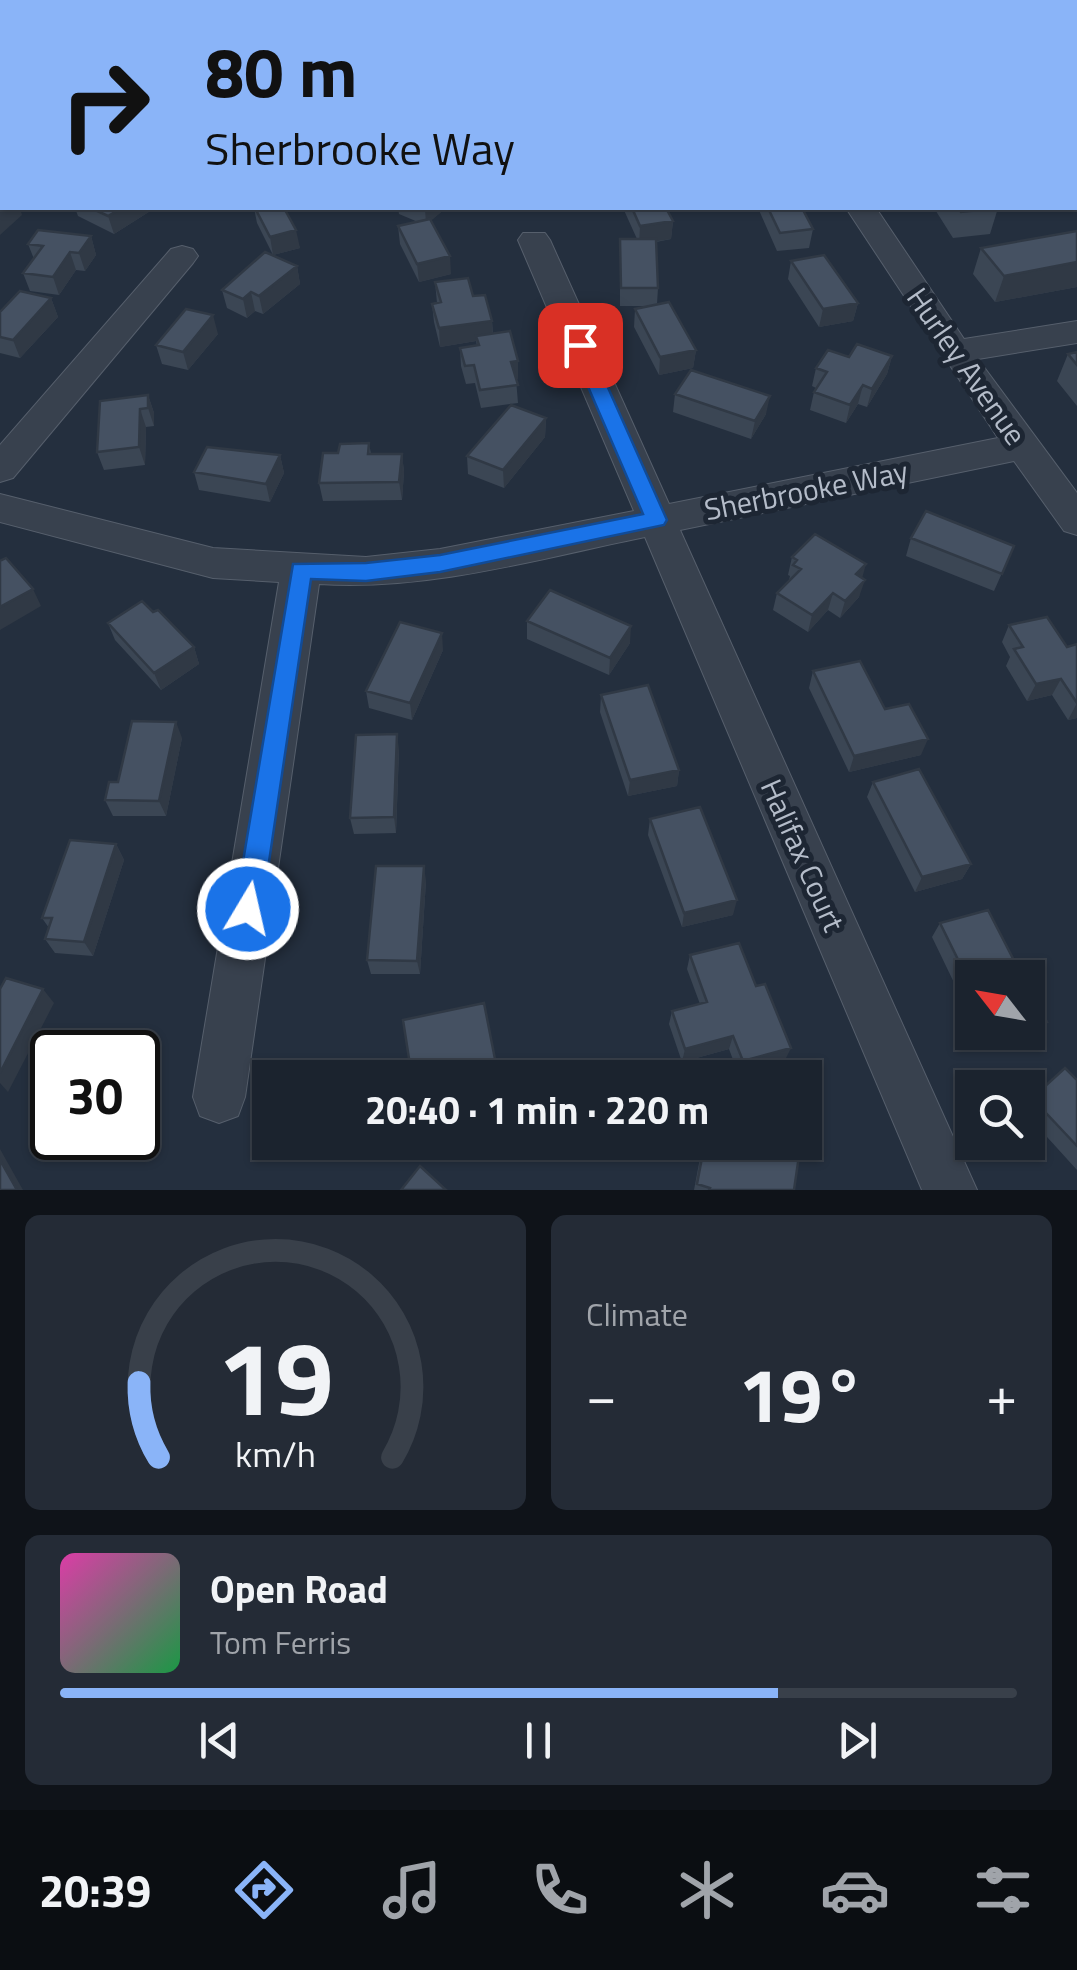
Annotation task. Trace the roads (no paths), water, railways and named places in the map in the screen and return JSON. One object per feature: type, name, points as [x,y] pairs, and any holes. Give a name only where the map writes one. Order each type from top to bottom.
[{"type":"street","name":"Hurley Avenue","points":[[863,210],[954,352],[1072,507]]},
{"type":"street","name":"Halifax Court","points":[[534,240],[950,1190]]},
{"type":"street","points":[[0,469],[182,256]]},
{"type":"street","points":[[954,352],[1077,332]]},
{"type":"street","name":"Sherbrooke Way","points":[[0,508],[214,564],[366,572],[440,564],[1024,446]]},
{"type":"street","points":[[219,1097],[301,570]]}]
